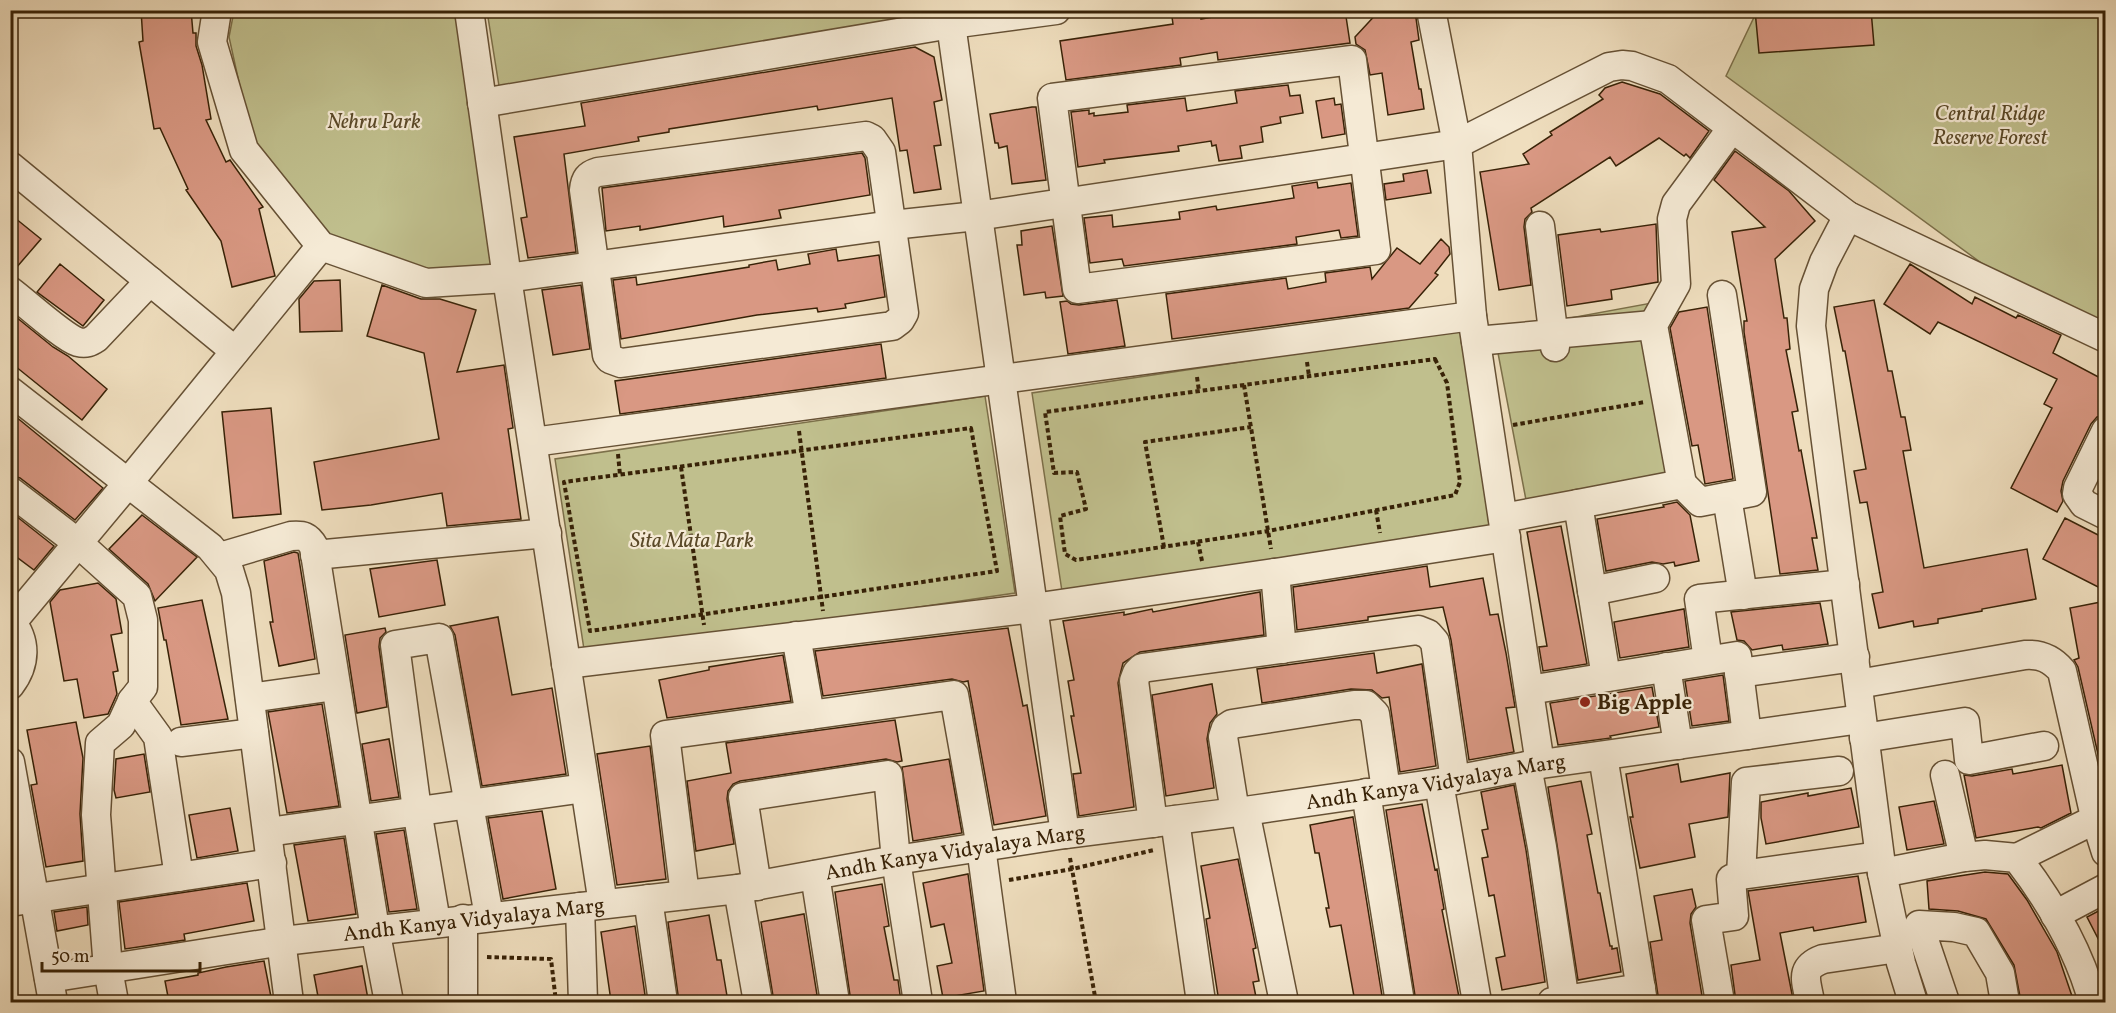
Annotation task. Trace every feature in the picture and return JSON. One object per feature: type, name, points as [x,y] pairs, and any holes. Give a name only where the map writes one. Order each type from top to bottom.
[{"type":"street","points":[[217,10],[212,42],[244,150],[321,246],[426,283],[507,278],[892,225],[977,216],[1457,144],[1609,67],[1622,65],[1632,66],[1668,79],[1848,216],[2106,338]]},
{"type":"street","points":[[469,10],[507,278],[585,788],[591,906],[583,1002]]},
{"type":"street","points":[[482,103],[950,17],[1056,10]]},
{"type":"street","points":[[1431,10],[1457,144],[1474,328],[1529,690],[1533,765],[1560,1002],[1642,995],[1603,756]]},
{"type":"street","points":[[950,17],[1065,834]]},
{"type":"street","points":[[1352,60],[1363,158],[1376,250],[1077,289],[1052,98],[1352,60]]},
{"type":"street","points":[[1722,295],[1752,492],[1700,502],[1682,484],[1653,325],[1676,284],[1672,219],[1676,204],[1732,128]]},
{"type":"street","points":[[866,136],[872,139],[881,152],[904,313],[898,323],[892,326],[615,362],[607,355],[596,266],[584,189],[586,179],[598,172],[866,136]]},
{"type":"street","points":[[10,166],[235,351]]},
{"type":"street","points":[[1848,216],[1824,262],[1814,289],[1811,326],[1857,670],[1862,729],[1880,865],[1898,948],[1913,1002]]},
{"type":"street","points":[[1540,226],[1554,340]]},
{"type":"street","points":[[10,685],[20,669],[23,653],[21,637],[11,621],[128,483],[321,246]]},
{"type":"street","points":[[10,291],[68,336],[79,342],[88,343],[96,338],[150,281]]},
{"type":"street","points":[[533,442],[1001,379],[1474,328],[1554,340],[1653,325]]},
{"type":"street","points":[[10,391],[210,547],[229,570],[234,582],[283,941],[289,1002]]},
{"type":"street","points":[[2106,431],[2077,494],[2084,504],[2106,515]]},
{"type":"street","points":[[566,664],[1033,608],[1275,573],[1504,527],[1578,504],[1682,484]]},
{"type":"street","points":[[10,491],[78,543],[137,596],[143,621],[143,687],[132,701],[121,725],[100,743],[96,815],[108,969],[114,1002]]},
{"type":"street","points":[[1727,497],[1743,595]]},
{"type":"street","points":[[1578,504],[1606,677]]},
{"type":"street","points":[[315,555],[547,533]]},
{"type":"street","points":[[220,557],[291,536],[302,535],[309,538],[314,547],[375,929],[389,1002]]},
{"type":"street","points":[[1275,573],[1282,649]]},
{"type":"street","points":[[1592,591],[1655,578]]},
{"type":"street","points":[[1708,660],[1699,599],[1845,584]]},
{"type":"street","points":[[1201,1002],[1162,831],[1134,681],[1137,673],[1142,668],[1418,630],[1428,634],[1435,642],[1447,781],[1477,1002]]},
{"type":"street","points":[[796,636],[810,716]]},
{"type":"street","points":[[463,919],[417,810],[395,645],[439,638],[469,803],[463,919],[463,1002]]},
{"type":"street","points":[[1739,673],[1857,670],[2037,654],[2054,662],[2062,671],[2100,815],[2106,852]]},
{"type":"street","points":[[1529,690],[1737,656],[1747,735]]},
{"type":"street","points":[[1666,667],[1678,745]]},
{"type":"street","points":[[250,698],[335,686]]},
{"type":"street","points":[[685,895],[666,735],[954,695],[981,847],[1002,1002]]},
{"type":"street","points":[[132,701],[158,737],[179,877]]},
{"type":"street","points":[[1284,1002],[1223,738],[1226,728],[1232,724],[1366,705],[1375,714],[1376,792],[1400,1002]]},
{"type":"street","name":"Andh Kanya Vidyalaya Marg","points":[[51,990],[108,969],[283,941],[748,887],[896,860],[1065,834],[1162,831],[1240,812],[1447,781],[1533,765],[1747,735],[1965,722],[1969,760],[2044,746]]},
{"type":"street","points":[[181,742],[254,733]]},
{"type":"street","points":[[10,762],[23,899],[51,990]]},
{"type":"street","points":[[1741,875],[1746,782],[1839,771]]},
{"type":"street","points":[[1945,775],[1964,857]]},
{"type":"street","points":[[758,1002],[748,887],[758,835],[743,797],[888,776],[896,860],[918,1002]]},
{"type":"street","points":[[268,832],[585,788]]},
{"type":"street","points":[[1720,1002],[1706,920],[1734,916],[1731,879],[1741,875],[1985,855],[2017,858],[2100,815]]},
{"type":"street","points":[[2017,858],[2044,893],[2086,976],[2093,1002]]},
{"type":"street","points":[[23,899],[272,863]]},
{"type":"street","points":[[815,875],[835,1002]]},
{"type":"street","points":[[2055,915],[2106,888]]},
{"type":"street","points":[[648,899],[663,1002]]},
{"type":"street","points":[[1945,1002],[1919,925],[1954,927],[1976,932],[2000,973],[2005,1002]]},
{"type":"street","points":[[1810,1002],[1805,975],[1808,967],[1814,962],[1898,948]]},
{"type":"path","points":[[1435,359],[1447,383],[1460,482],[1455,495],[1268,531],[1076,560],[1065,554],[1060,516],[1086,508],[1077,472],[1054,474],[1045,412],[1199,391],[1435,359]]},
{"type":"path","points":[[1197,370],[1199,391]]},
{"type":"path","points":[[1244,385],[1275,573]]},
{"type":"path","points":[[1643,391],[1647,413]]},
{"type":"path","points":[[1513,425],[1645,402]]},
{"type":"path","points":[[1511,413],[1514,435]]},
{"type":"path","points":[[798,423],[826,633]]},
{"type":"path","points":[[1164,547],[1145,442],[1251,427]]},
{"type":"path","points":[[971,428],[997,571],[590,631],[564,482],[681,466],[971,428]]},
{"type":"path","points":[[681,466],[707,647]]},
{"type":"path","points":[[1376,510],[1382,542]]},
{"type":"path","points":[[1002,881],[1072,869],[1162,831]]},
{"type":"path","points":[[1065,834],[1096,1002]]},
{"type":"path","points":[[463,957],[551,959],[556,1002]]},
{"type":"green space","points":[[934,10],[936,19],[499,86],[487,11]]},
{"type":"green space","name":"Nehru Park","points":[[234,11],[469,11],[506,269],[413,271],[323,234],[253,146],[229,37]]},
{"type":"green space","name":"Central Ridge Reserve Forest","points":[[1757,11],[2105,11],[2105,341],[2055,317],[1726,76]]},
{"type":"green space","points":[[1657,302],[1689,469],[1526,500],[1494,332]]},
{"type":"green space","points":[[1461,329],[1492,535],[1063,598],[1032,393]]},
{"type":"green space","name":"Sita Mata Park","points":[[985,396],[1015,593],[585,656],[555,459]]},
{"type":"building","points":[[141,10],[191,10],[193,33],[196,33],[196,46],[202,65],[211,119],[206,120],[226,162],[230,160],[263,207],[259,209],[275,276],[232,287],[221,241],[186,190],[188,189],[160,128],[154,129],[139,42],[143,41]]},
{"type":"building","points":[[1171,10],[1200,10],[1201,19],[1251,10],[1345,10],[1350,43],[1218,60],[1217,52],[1180,58],[1181,65],[1066,80],[1060,41],[1173,24]]},
{"type":"building","points":[[1380,10],[1400,10],[1408,16],[1415,11],[1419,40],[1411,42],[1424,109],[1388,115],[1382,73],[1370,75],[1365,50],[1356,44],[1355,37]]},
{"type":"building","points":[[1755,10],[1871,10],[1874,45],[1759,53]]},
{"type":"building","points":[[915,47],[934,57],[942,100],[934,102],[941,145],[934,146],[941,189],[914,193],[907,150],[900,151],[892,98],[818,110],[817,106],[669,129],[669,132],[638,137],[639,141],[564,154],[576,252],[528,258],[521,218],[527,217],[514,137],[585,126],[581,103]]},
{"type":"building","points":[[1622,82],[1660,94],[1709,131],[1690,158],[1659,138],[1616,166],[1610,157],[1531,208],[1532,212],[1525,219],[1524,227],[1531,285],[1499,290],[1480,172],[1529,164],[1523,154],[1552,135],[1550,132],[1603,99],[1599,95],[1605,88]]},
{"type":"building","points":[[1288,85],[1290,96],[1300,95],[1303,113],[1280,117],[1281,123],[1261,127],[1263,142],[1240,146],[1242,158],[1219,161],[1216,145],[1212,146],[1211,141],[1178,146],[1179,151],[1104,160],[1105,163],[1078,167],[1071,112],[1089,110],[1089,114],[1094,113],[1094,116],[1128,112],[1127,105],[1185,98],[1187,111],[1237,103],[1235,91]]},
{"type":"building","points":[[1334,98],[1335,105],[1341,104],[1345,134],[1322,138],[1316,101]]},
{"type":"building","points":[[1036,107],[1046,180],[1012,184],[1007,146],[999,148],[998,143],[995,143],[990,114]]},
{"type":"building","points":[[1735,151],[1789,191],[1815,221],[1775,259],[1784,318],[1787,318],[1790,349],[1786,350],[1798,411],[1792,412],[1817,538],[1812,538],[1818,570],[1780,574],[1744,332],[1744,321],[1747,321],[1732,232],[1765,227],[1714,180]]},
{"type":"building","points":[[862,153],[865,158],[870,195],[779,210],[781,218],[724,227],[723,216],[640,230],[640,226],[606,231],[602,188]]},
{"type":"building","points":[[1427,170],[1431,193],[1386,200],[1384,184],[1404,181],[1403,174]]},
{"type":"building","points":[[1317,182],[1318,188],[1351,183],[1358,236],[1341,238],[1339,230],[1296,237],[1297,244],[1124,266],[1122,259],[1090,263],[1084,218],[1112,215],[1113,227],[1180,219],[1179,212],[1216,206],[1217,210],[1294,198],[1292,186]]},
{"type":"building","points":[[10,214],[41,239],[10,275]]},
{"type":"building","points":[[1656,224],[1658,282],[1611,290],[1612,299],[1567,306],[1558,235],[1600,229],[1601,232]]},
{"type":"building","points":[[1052,226],[1063,296],[1046,298],[1045,292],[1024,295],[1017,245],[1022,245],[1021,231]]},
{"type":"building","points":[[1441,239],[1449,247],[1450,254],[1435,273],[1438,275],[1409,308],[1172,339],[1166,294],[1286,278],[1288,289],[1326,282],[1325,273],[1370,267],[1372,279],[1397,248],[1420,264]]},
{"type":"building","points":[[836,249],[838,261],[879,255],[885,297],[845,304],[846,308],[818,312],[817,308],[757,315],[621,339],[613,280],[636,277],[637,285],[749,267],[749,265],[776,260],[778,270],[810,264],[808,254]]},
{"type":"building","points":[[60,264],[104,300],[83,326],[37,292]]},
{"type":"building","points":[[1910,264],[1972,304],[1975,297],[2016,318],[2018,315],[2061,335],[2053,353],[2106,381],[2106,415],[2097,417],[2091,424],[2063,481],[2061,491],[2063,501],[2057,512],[2011,488],[2052,408],[2044,404],[2057,379],[1938,322],[1930,334],[1884,304]]},
{"type":"building","points":[[340,280],[342,331],[300,332],[299,299],[314,281]]},
{"type":"building","points":[[382,285],[421,299],[440,299],[476,310],[457,372],[504,365],[513,428],[508,429],[521,519],[447,526],[442,493],[371,505],[322,510],[314,462],[439,439],[424,353],[367,336]]},
{"type":"building","points":[[581,285],[590,349],[553,355],[542,290]]},
{"type":"building","points":[[1117,300],[1125,346],[1068,354],[1060,302],[1067,301],[1079,305]]},
{"type":"building","points":[[1874,300],[1888,371],[1892,371],[1901,417],[1905,417],[1911,450],[1903,451],[1924,568],[2027,549],[2036,599],[1938,619],[1938,623],[1914,627],[1913,621],[1879,628],[1872,594],[1883,592],[1867,502],[1860,503],[1854,471],[1866,469],[1845,351],[1843,351],[1834,307]]},
{"type":"building","points":[[1707,307],[1733,479],[1705,484],[1698,445],[1692,446],[1670,328],[1679,312]]},
{"type":"building","points":[[16,317],[107,389],[82,420],[10,362],[10,324]]},
{"type":"building","points":[[881,344],[886,378],[620,414],[615,381]]},
{"type":"building","points":[[271,408],[281,514],[233,518],[222,412]]},
{"type":"building","points":[[10,412],[103,488],[75,520],[20,478],[10,475]]},
{"type":"building","points":[[1677,502],[1690,515],[1699,561],[1675,566],[1674,562],[1663,564],[1652,562],[1606,571],[1597,519],[1664,507],[1663,505]]},
{"type":"building","points":[[142,515],[197,557],[155,601],[148,584],[109,549]]},
{"type":"building","points":[[16,516],[54,546],[34,570],[10,552],[10,524]]},
{"type":"building","points":[[2065,518],[2106,539],[2106,591],[2043,559]]},
{"type":"building","points":[[1561,526],[1587,664],[1543,671],[1539,647],[1547,646],[1527,532]]},
{"type":"building","points":[[294,552],[298,553],[315,659],[279,666],[270,622],[273,622],[264,561]]},
{"type":"building","points":[[437,560],[445,605],[379,617],[370,569]]},
{"type":"building","points":[[1427,566],[1430,587],[1483,578],[1490,615],[1498,614],[1506,653],[1515,707],[1506,708],[1514,752],[1469,760],[1451,640],[1443,607],[1297,630],[1293,587]]},
{"type":"building","points":[[98,583],[116,599],[122,633],[111,635],[118,671],[113,672],[117,694],[108,714],[84,718],[77,679],[64,681],[50,602],[60,590]]},
{"type":"building","points":[[1260,592],[1264,635],[1140,652],[1123,663],[1118,683],[1134,807],[1079,816],[1073,774],[1081,773],[1071,716],[1074,716],[1068,681],[1074,680],[1063,621],[1124,612],[1124,615],[1152,609],[1153,612]]},
{"type":"building","points":[[202,600],[228,719],[181,725],[158,608]]},
{"type":"building","points":[[2106,601],[2106,789],[2078,667],[2074,660],[2079,658],[2070,608]]},
{"type":"building","points":[[1820,603],[1828,644],[1783,650],[1782,645],[1752,650],[1744,641],[1737,640],[1731,612]]},
{"type":"building","points":[[1684,609],[1689,647],[1620,658],[1614,622]]},
{"type":"building","points":[[498,617],[512,695],[552,688],[566,774],[482,786],[455,635],[450,626]]},
{"type":"building","points":[[385,628],[386,632],[380,638],[379,647],[387,707],[357,713],[345,635]]},
{"type":"building","points":[[1008,628],[1023,706],[1027,705],[1046,816],[994,825],[968,681],[952,679],[823,696],[815,651]]},
{"type":"building","points":[[1374,653],[1377,673],[1422,664],[1436,766],[1400,772],[1389,697],[1382,698],[1372,690],[1351,689],[1262,703],[1257,669]]},
{"type":"building","points":[[783,655],[791,701],[667,718],[659,680],[709,670],[709,667]]},
{"type":"building","points":[[1723,675],[1729,721],[1692,726],[1685,681]]},
{"type":"building","points":[[1212,684],[1217,714],[1210,723],[1207,739],[1214,788],[1166,796],[1152,695]]},
{"type":"building","points":[[1652,687],[1659,727],[1610,736],[1611,738],[1558,745],[1550,703]]},
{"type":"building","points":[[322,704],[339,806],[287,813],[268,712]]},
{"type":"building","points":[[895,720],[902,761],[886,759],[740,781],[733,784],[728,791],[727,799],[734,844],[696,851],[687,781],[731,773],[726,743]]},
{"type":"building","points":[[76,722],[83,758],[80,814],[83,861],[46,867],[31,785],[37,784],[27,730]]},
{"type":"building","points":[[389,739],[399,797],[371,801],[362,744]]},
{"type":"building","points":[[650,746],[666,879],[617,885],[597,754]]},
{"type":"building","points":[[144,754],[150,792],[116,798],[114,790],[116,759]]},
{"type":"building","points":[[949,759],[962,833],[913,841],[902,767]]},
{"type":"building","points":[[1678,764],[1681,782],[1730,773],[1728,817],[1689,824],[1695,857],[1640,868],[1630,817],[1633,817],[1626,774]]},
{"type":"building","points":[[2062,765],[2071,813],[2041,828],[1976,838],[1964,775],[1972,776],[2012,769],[2013,774]]},
{"type":"building","points":[[1581,781],[1592,834],[1587,835],[1598,893],[1600,893],[1610,946],[1612,949],[1617,948],[1621,972],[1578,980],[1548,787]]},
{"type":"building","points":[[1514,785],[1545,982],[1502,990],[1496,958],[1505,956],[1494,895],[1489,896],[1482,858],[1488,857],[1482,830],[1488,829],[1481,792]]},
{"type":"building","points":[[1851,788],[1859,827],[1766,844],[1761,818],[1761,802]]},
{"type":"building","points":[[1934,801],[1944,844],[1907,850],[1899,807]]},
{"type":"building","points":[[1422,804],[1435,870],[1437,869],[1444,909],[1442,910],[1459,997],[1416,1002],[1386,810]]},
{"type":"building","points":[[230,808],[238,851],[197,858],[189,815]]},
{"type":"building","points":[[542,811],[556,889],[503,899],[488,818]]},
{"type":"building","points":[[1353,817],[1383,1002],[1355,1002],[1341,925],[1330,927],[1326,908],[1329,908],[1319,853],[1315,853],[1310,825]]},
{"type":"building","points":[[404,830],[417,909],[389,912],[376,834]]},
{"type":"building","points":[[344,838],[356,914],[308,921],[294,845]]},
{"type":"building","points":[[1238,859],[1256,948],[1253,949],[1259,981],[1253,982],[1257,1002],[1219,1002],[1206,919],[1210,918],[1201,866]]},
{"type":"building","points":[[1985,872],[2008,874],[2027,900],[2057,952],[2074,1002],[2021,1002],[2014,965],[1986,919],[1958,911],[1929,909],[1927,881]]},
{"type":"building","points":[[968,874],[984,991],[943,998],[937,966],[952,963],[944,924],[931,927],[923,883]]},
{"type":"building","points":[[1858,876],[1866,922],[1814,931],[1813,927],[1780,933],[1793,999],[1776,1002],[1736,1002],[1731,965],[1760,960],[1748,891]]},
{"type":"building","points":[[247,883],[254,921],[184,934],[185,940],[125,949],[119,902]]},
{"type":"building","points":[[882,884],[889,926],[884,927],[894,980],[898,980],[901,1002],[851,1002],[835,892]]},
{"type":"building","points":[[1692,889],[1696,907],[1691,914],[1690,923],[1703,1002],[1659,1002],[1650,942],[1662,940],[1654,896]]},
{"type":"building","points":[[87,907],[88,925],[57,931],[54,912]]},
{"type":"building","points":[[2106,907],[2106,954],[2087,917]]},
{"type":"building","points":[[804,914],[817,995],[774,1002],[761,922]]},
{"type":"building","points":[[709,915],[717,960],[721,960],[728,1002],[679,1002],[668,922]]},
{"type":"building","points":[[635,926],[645,995],[611,1001],[601,932]]},
{"type":"building","points":[[264,961],[272,1002],[169,1002],[165,981]]},
{"type":"building","points":[[362,966],[368,999],[319,1002],[314,975]]},
{"type":"place","name":"Big Apple","points":[[1585,702]]}]
